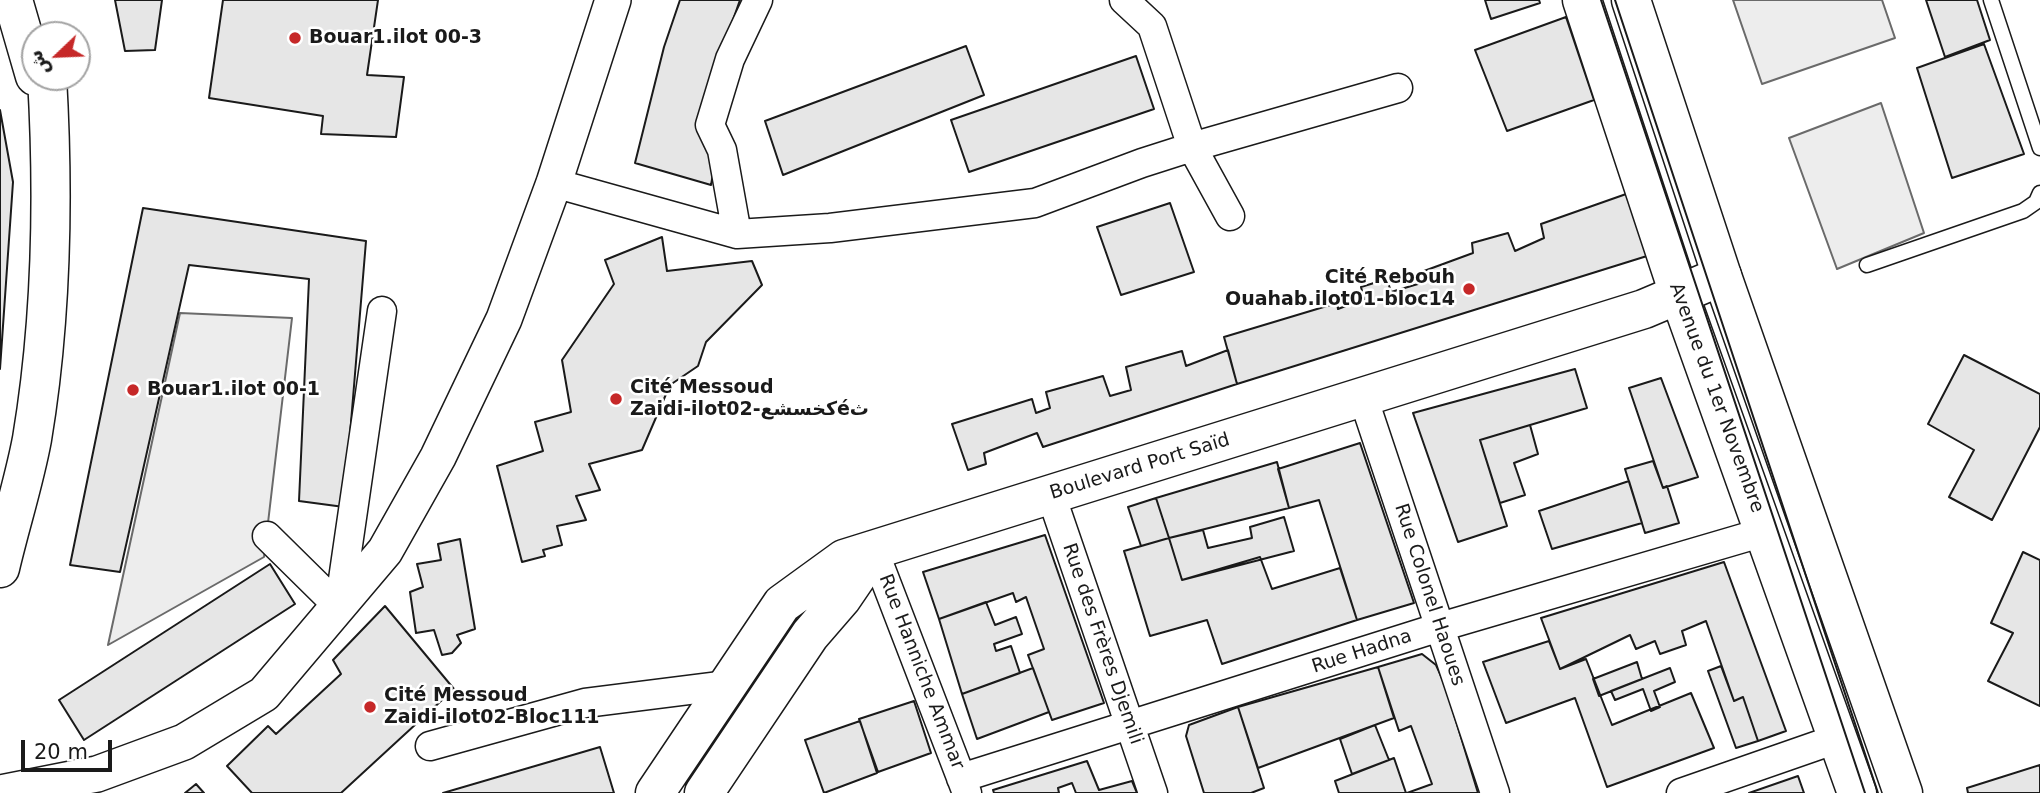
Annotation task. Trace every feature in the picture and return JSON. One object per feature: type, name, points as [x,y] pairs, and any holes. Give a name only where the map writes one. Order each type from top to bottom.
[{"type":"main road","points":[[13,0],[21,28]]},
{"type":"main road","points":[[41,0],[43,21]]},
{"type":"main road","name":"Avenue du 1er Novembre","points":[[1582,0],[1679,294],[1857,793]]},
{"type":"main road","points":[[1631,0],[1722,276],[1903,793]]},
{"type":"main road","points":[[39,91],[50,127]]},
{"type":"main road","points":[[0,568],[31,440],[49,297],[48,91]]},
{"type":"main road","name":"Boulevard Port Saïd","points":[[655,793],[782,604],[844,559],[1644,309],[1722,276]]},
{"type":"main road","points":[[704,793],[810,635],[842,598],[874,551]]},
{"type":"street","points":[[0,793],[97,774],[184,742],[264,694],[385,551],[438,457],[504,319],[554,183],[613,0]]},
{"type":"street","points":[[737,234],[722,150],[710,125],[730,59],[758,0]]},
{"type":"street","points":[[1124,0],[1152,26],[1192,147],[1230,216]]},
{"type":"street","points":[[554,183],[737,234],[830,228],[1035,203],[1192,147],[1398,88]]},
{"type":"street","points":[[339,607],[382,311]]},
{"type":"street","name":"Rue Colonel Haoues","points":[[1363,397],[1495,793]]},
{"type":"street","name":"Rue des Frères Djemili","points":[[1051,495],[1153,793]]},
{"type":"street","name":"Rue Hadna","points":[[964,785],[1130,725],[1440,627],[1764,532]]},
{"type":"street","points":[[267,536],[339,607]]},
{"type":"street","name":"Rue Hanniche Ammar","points":[[874,551],[964,785]]},
{"type":"street","points":[[430,746],[584,703],[728,685]]},
{"type":"street","points":[[1681,793],[1839,738]]},
{"type":"lane","points":[[1991,0],[2040,148]]},
{"type":"lane","points":[[1867,265],[2023,211],[2036,202],[2040,193]]},
{"type":"shaded area","points":[[1733,0],[1882,0],[1895,38],[1762,84]]},
{"type":"shaded area","points":[[1881,103],[1924,233],[1837,269],[1789,138]]},
{"type":"shaded area","points":[[180,313],[292,318],[264,557],[108,645]]},
{"type":"building","points":[[115,0],[162,0],[155,50],[125,51]]},
{"type":"building","name":"Bouar1.ilot 00-3","points":[[223,0],[378,0],[367,75],[404,77],[396,137],[321,134],[323,116],[209,98]]},
{"type":"building","points":[[680,0],[740,0],[699,117],[717,152],[711,185],[635,163],[664,47]]},
{"type":"building","points":[[1485,0],[1539,0],[1540,3],[1491,19]]},
{"type":"building","points":[[1926,0],[1977,0],[1990,40],[1945,57]]},
{"type":"building","points":[[1566,17],[1594,100],[1507,131],[1475,50]]},
{"type":"building","points":[[1984,44],[2024,154],[1952,178],[1917,68]]},
{"type":"building","points":[[966,46],[984,95],[783,175],[765,121]]},
{"type":"building","points":[[1136,56],[1154,109],[969,172],[951,120]]},
{"type":"building","points":[[0,110],[13,182],[0,369]]},
{"type":"building","name":"Cité Rebouh Ouahab.ilot01-bloc14","points":[[1629,193],[1647,256],[1237,384],[1224,337],[1337,303],[1338,309],[1364,299],[1361,287],[1387,279],[1391,292],[1428,281],[1424,271],[1473,253],[1472,243],[1508,233],[1515,251],[1544,238],[1541,224]]},
{"type":"building","points":[[1170,203],[1194,272],[1121,295],[1097,227]]},
{"type":"building","name":"Bouar1.ilot 00-1","points":[[143,208],[366,241],[344,507],[299,501],[309,279],[189,265],[120,572],[70,565]]},
{"type":"building","name":"Cité Messoud Zaidi-ilot02-كخسشعéث","points":[[662,237],[667,271],[752,261],[762,285],[706,342],[698,366],[670,385],[642,450],[589,464],[600,490],[576,496],[586,520],[557,526],[562,545],[543,550],[545,556],[522,562],[497,466],[543,451],[535,422],[571,412],[562,360],[614,284],[605,260]]},
{"type":"building","points":[[1228,350],[1237,384],[1043,447],[1037,433],[984,453],[986,464],[968,470],[952,424],[1032,399],[1036,413],[1050,408],[1046,392],[1103,376],[1110,396],[1131,390],[1126,367],[1182,351],[1186,366]]},
{"type":"building","points":[[1964,355],[2040,394],[2040,427],[1992,520],[1949,497],[1974,450],[1928,424]]},
{"type":"building","points":[[1575,369],[1587,408],[1480,440],[1507,526],[1458,542],[1413,413]]},
{"type":"building","points":[[1661,378],[1698,477],[1663,488],[1629,388]]},
{"type":"building","points":[[1530,425],[1538,454],[1514,463],[1525,495],[1500,503],[1480,440]]},
{"type":"building","points":[[1360,443],[1414,603],[1357,620],[1319,500],[1289,508],[1278,469]]},
{"type":"building","points":[[1653,461],[1663,488],[1667,486],[1679,523],[1645,533],[1625,469]]},
{"type":"building","points":[[1277,462],[1289,508],[1169,538],[1156,498]]},
{"type":"building","points":[[1629,481],[1642,523],[1552,549],[1539,511]]},
{"type":"building","points":[[1156,498],[1169,538],[1141,546],[1128,507]]},
{"type":"building","points":[[1284,517],[1294,551],[1182,580],[1169,538],[1203,530],[1208,548],[1252,538],[1250,527]]},
{"type":"building","points":[[1045,535],[1104,703],[1052,720],[1028,655],[1044,649],[1026,597],[1016,602],[1013,593],[939,619],[923,572]]},
{"type":"building","points":[[1169,538],[1182,580],[1260,557],[1272,589],[1340,568],[1357,620],[1222,664],[1207,620],[1150,636],[1124,551]]},
{"type":"building","points":[[460,539],[475,629],[457,635],[461,643],[452,653],[442,655],[434,630],[416,633],[410,592],[423,587],[417,564],[441,560],[438,544]]},
{"type":"building","points":[[2023,552],[2040,560],[2040,706],[1988,681],[2013,633],[1991,623]]},
{"type":"building","points":[[1724,562],[1786,731],[1758,741],[1743,697],[1734,701],[1706,621],[1682,631],[1686,645],[1660,654],[1655,641],[1636,649],[1630,635],[1560,669],[1541,618]]},
{"type":"building","points":[[270,564],[295,604],[84,740],[59,700]]},
{"type":"building","points":[[986,602],[995,625],[1016,617],[1022,634],[994,644],[996,651],[1011,646],[1020,673],[962,694],[939,619]]},
{"type":"building","name":"Cité Messoud Zaidi-ilot02-Bloc111","points":[[385,606],[454,689],[341,793],[252,793],[227,766],[268,726],[276,734],[341,674],[333,660]]},
{"type":"building","points":[[1549,641],[1560,669],[1586,659],[1612,725],[1691,693],[1714,748],[1607,787],[1575,698],[1506,723],[1483,662]]},
{"type":"building","points":[[1422,654],[1436,665],[1445,685],[1478,793],[1407,793],[1432,784],[1411,726],[1399,731],[1378,667]]},
{"type":"building","points":[[1637,662],[1642,679],[1599,696],[1593,679]]},
{"type":"building","points":[[1721,666],[1734,701],[1743,697],[1758,741],[1736,748],[1708,671]]},
{"type":"building","points":[[1378,667],[1394,718],[1258,768],[1238,707]]},
{"type":"building","points":[[1033,668],[1049,712],[977,739],[962,694]]},
{"type":"building","points":[[1670,668],[1675,682],[1654,691],[1660,707],[1651,711],[1643,689],[1615,700],[1611,691]]},
{"type":"building","points":[[914,701],[931,753],[878,772],[859,719]]},
{"type":"building","points":[[1238,707],[1264,788],[1251,793],[1204,793],[1186,736],[1189,725]]},
{"type":"building","points":[[860,721],[877,773],[824,793],[805,740]]},
{"type":"building","points":[[1375,725],[1389,760],[1352,774],[1340,739]]},
{"type":"building","points":[[600,747],[614,793],[443,793]]},
{"type":"building","points":[[1394,758],[1406,793],[1339,793],[1335,781]]},
{"type":"building","points":[[1087,761],[1099,790],[1132,781],[1137,793],[1076,793],[1072,783],[1058,788],[1059,793],[994,793],[993,790]]},
{"type":"building","points":[[2040,765],[2040,793],[1968,793],[1967,788]]},
{"type":"building","points":[[1798,776],[1804,793],[1749,793]]},
{"type":"building","points":[[196,784],[204,793],[185,793]]},
{"type":"tram line","points":[[1601,0],[1865,793]]},
{"type":"tram line","points":[[1615,0],[1878,793]]},
{"type":"place","name":"Bouar1.ilot 00-3","points":[[295,38]]},
{"type":"place","name":"Cité Rebouh Ouahab.ilot01-bloc14","points":[[1469,289]]},
{"type":"place","name":"Bouar1.ilot 00-1","points":[[133,390]]},
{"type":"place","name":"Cité Messoud Zaidi-ilot02-كخسشعéث","points":[[616,399]]},
{"type":"place","name":"Cité Messoud Zaidi-ilot02-Bloc111","points":[[370,707]]}]
